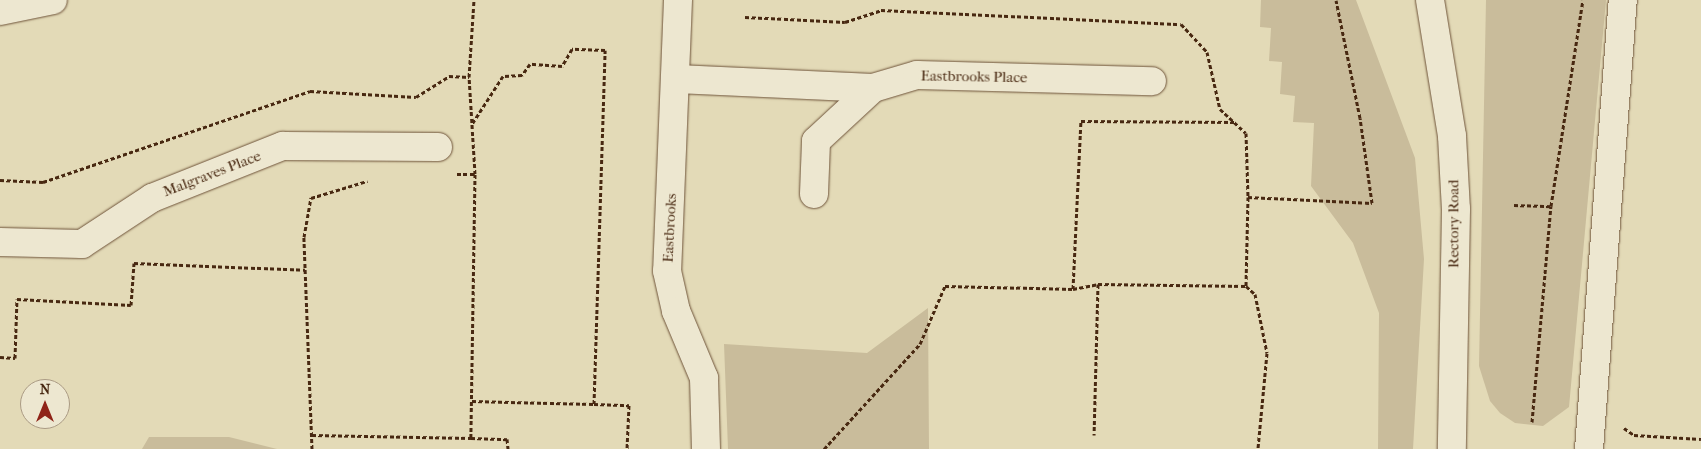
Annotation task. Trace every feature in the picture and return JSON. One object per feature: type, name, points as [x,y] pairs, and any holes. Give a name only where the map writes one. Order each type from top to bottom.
[{"type":"street","points":[[0,11],[53,0]]},
{"type":"street","name":"Eastbrooks","points":[[678,0],[677,79],[668,271],[676,311],[704,378],[706,449]]},
{"type":"street","name":"Rectory Road","points":[[1430,0],[1452,136],[1456,209],[1452,449]]},
{"type":"street","points":[[1589,449],[1624,0]]},
{"type":"street","name":"Eastbrooks Place","points":[[677,79],[872,88],[917,75],[1152,81]]},
{"type":"street","points":[[814,194],[816,141],[872,88]]},
{"type":"street","name":"Malgraves Place","points":[[0,242],[82,244],[152,198],[284,146],[438,147]]},
{"type":"street","points":[[1452,449],[1459,449]]},
{"type":"path","points":[[471,438],[475,174],[469,77],[474,0]]},
{"type":"path","points":[[1532,422],[1551,206],[1583,0]]},
{"type":"path","points":[[472,124],[503,76],[522,75],[530,64],[562,66],[572,49],[605,50],[594,404]]},
{"type":"path","points":[[0,180],[43,182],[310,91],[416,97],[449,76],[469,77]]},
{"type":"path","points":[[1073,289],[1081,121],[1234,122]]},
{"type":"path","points":[[447,174],[475,174]]},
{"type":"path","points":[[312,449],[304,237],[311,198],[372,179]]},
{"type":"path","points":[[1246,286],[1248,197]]},
{"type":"path","points":[[1514,205],[1551,206]]},
{"type":"path","points":[[0,357],[15,358],[17,299],[131,305],[134,263],[306,270]]},
{"type":"path","points":[[1094,435],[1098,284]]},
{"type":"path","points":[[824,449],[920,344],[945,286],[1073,289],[1098,284],[1246,286],[1256,294],[1267,353],[1258,449]]},
{"type":"path","points":[[472,401],[629,405],[628,449]]},
{"type":"path","points":[[1620,421],[1634,435],[1701,439]]},
{"type":"path","points":[[312,435],[507,439],[508,449]]},
{"type":"shaded area","points":[[1261,0],[1356,0],[1415,158],[1424,259],[1413,449],[1378,449],[1379,313],[1353,243],[1311,186],[1314,123],[1293,122],[1295,96],[1280,94],[1282,62],[1269,61],[1271,28],[1260,27]]},
{"type":"shaded area","points":[[1486,0],[1606,0],[1569,407],[1543,426],[1515,423],[1500,413],[1490,401],[1479,366]]},
{"type":"shaded area","points":[[928,308],[929,449],[728,449],[724,344],[867,353]]},
{"type":"shaded area","points":[[149,437],[229,437],[277,449],[142,449]]}]
